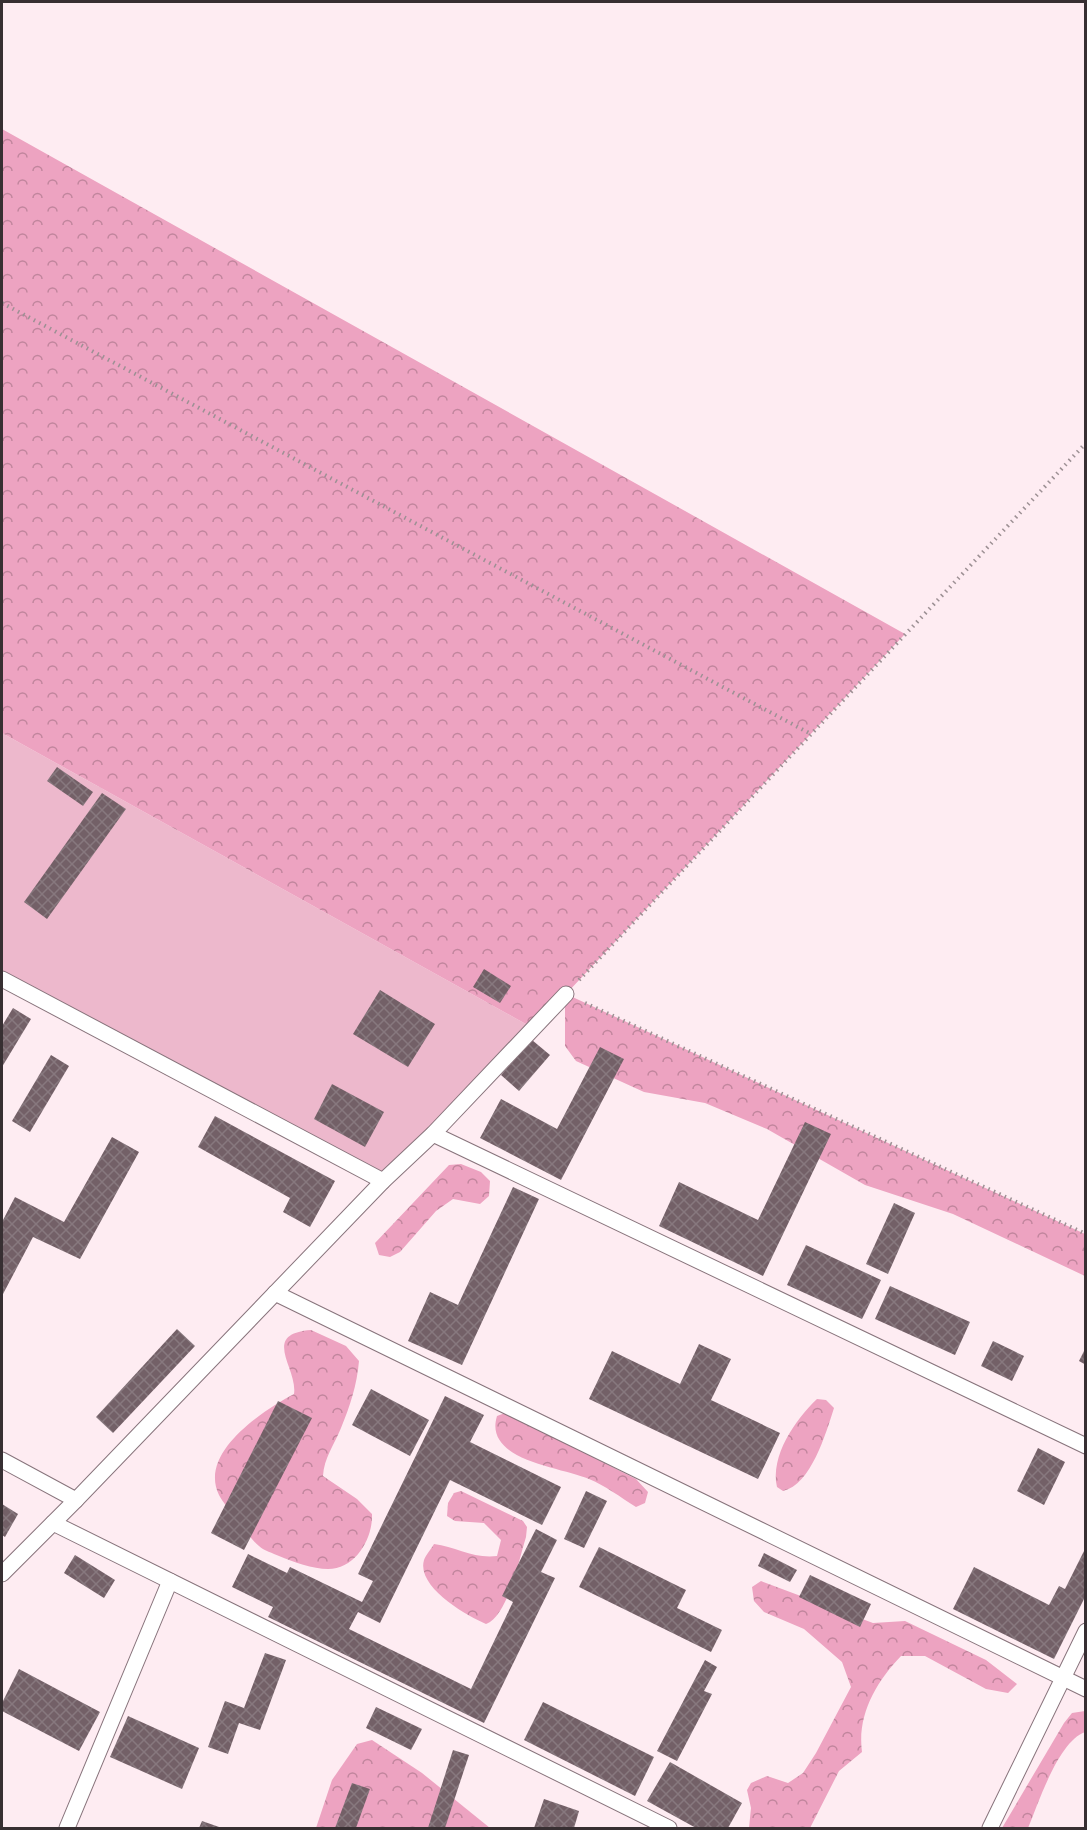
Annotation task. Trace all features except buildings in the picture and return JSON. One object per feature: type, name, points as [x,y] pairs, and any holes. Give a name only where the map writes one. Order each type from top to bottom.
[{"type":"lane","points":[[2,979],[383,1181]]},
{"type":"lane","points":[[2,1574],[383,1181],[433,1134],[566,994]]},
{"type":"lane","points":[[433,1134],[1086,1446]]},
{"type":"lane","points":[[275,1293],[1086,1689]]},
{"type":"lane","points":[[2,1460],[76,1500]]},
{"type":"lane","points":[[53,1523],[669,1828]]},
{"type":"lane","points":[[67,1828],[170,1581]]},
{"type":"lane","points":[[990,1828],[1086,1631]]},
{"type":"path","points":[[2,303],[811,734]]},
{"type":"path","points":[[1086,443],[566,994],[1086,1234]]},
{"type":"shaded area","points":[[2,733],[533,1028],[383,1181],[2,979]]},
{"type":"green space","points":[[2,129],[905,634],[566,994],[1085,1234],[1085,1276],[953,1214],[865,1185],[767,1129],[705,1103],[644,1092],[576,1061],[565,1046],[565,994],[533,1028],[2,733]]},
{"type":"green space","points":[[461,1164],[481,1172],[490,1181],[489,1196],[480,1204],[453,1199],[436,1211],[400,1252],[390,1257],[379,1255],[375,1243],[449,1165]]},
{"type":"green space","points":[[311,1330],[346,1346],[359,1361],[350,1403],[327,1457],[323,1476],[357,1499],[372,1514],[369,1533],[361,1550],[347,1564],[328,1569],[297,1563],[261,1548],[219,1495],[215,1479],[218,1463],[237,1434],[267,1410],[294,1394],[294,1384],[284,1345],[287,1338],[296,1333]]},
{"type":"green space","points":[[817,1399],[826,1400],[834,1408],[827,1431],[816,1457],[802,1479],[793,1487],[783,1491],[777,1487],[776,1475],[781,1451],[800,1417]]},
{"type":"green space","points":[[505,1413],[636,1479],[648,1492],[645,1503],[636,1507],[589,1479],[544,1466],[513,1453],[502,1443],[496,1431],[497,1416]]},
{"type":"green space","points":[[461,1491],[523,1521],[527,1527],[512,1586],[501,1610],[494,1619],[486,1624],[445,1599],[435,1590],[424,1570],[424,1560],[434,1544],[481,1556],[497,1556],[501,1540],[484,1523],[455,1521],[447,1516],[448,1503],[454,1493]]},
{"type":"green space","points":[[761,1581],[873,1623],[905,1621],[986,1660],[1017,1684],[1008,1693],[986,1689],[925,1656],[901,1656],[876,1688],[870,1700],[862,1725],[862,1752],[839,1771],[810,1828],[749,1828],[751,1808],[747,1790],[751,1783],[767,1776],[788,1783],[803,1773],[851,1687],[842,1662],[804,1629],[764,1612],[754,1601],[752,1587]]},
{"type":"green space","points":[[1085,1711],[1085,1732],[1075,1738],[1058,1760],[1028,1828],[1002,1828],[1064,1723],[1072,1713]]},
{"type":"green space","points":[[372,1740],[422,1773],[490,1828],[316,1828],[332,1780],[357,1744]]}]
